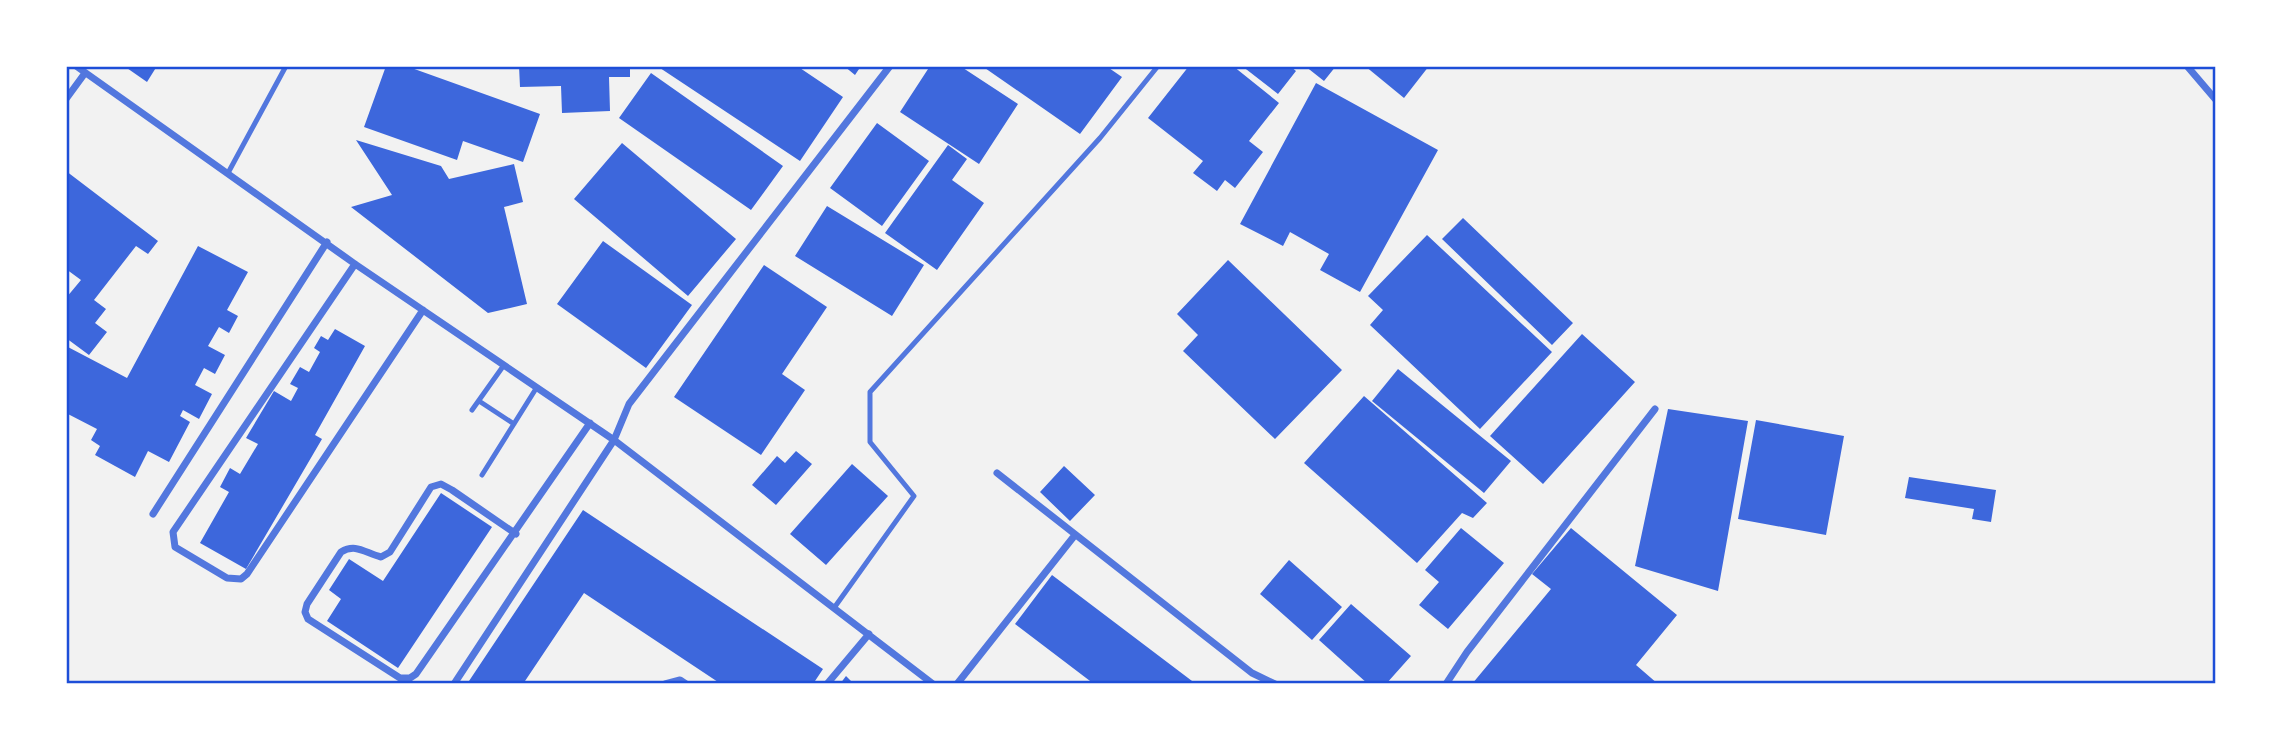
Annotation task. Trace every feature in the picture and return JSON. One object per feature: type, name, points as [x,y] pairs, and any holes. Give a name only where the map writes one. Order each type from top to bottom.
[{"type":"street","points":[[75,66],[355,264],[614,440],[933,684]]},
{"type":"street","points":[[454,684],[614,440],[629,404],[890,66]]},
{"type":"street","points":[[2187,66],[2216,100]]},
{"type":"street","points":[[66,99],[85,73]]},
{"type":"street","points":[[153,514],[327,242]]},
{"type":"street","points":[[355,264],[173,532],[175,548],[227,578],[242,579],[423,310]]},
{"type":"street","points":[[1446,684],[1467,652],[1655,409]]},
{"type":"street","points":[[516,534],[453,489],[441,484],[431,487],[390,552],[381,557],[359,548],[348,548],[341,552],[307,604],[305,612],[308,620],[400,678],[410,678],[416,674],[516,534],[590,423]]},
{"type":"street","points":[[997,473],[1252,673],[1275,684]]},
{"type":"street","points":[[957,684],[1075,535]]},
{"type":"street","points":[[827,684],[869,634]]},
{"type":"street","points":[[665,684],[680,680],[686,684]]},
{"type":"lane","points":[[228,173],[286,66]]},
{"type":"lane","points":[[834,608],[914,496],[870,442],[870,392],[1100,138],[1157,66]]},
{"type":"lane","points":[[472,410],[504,365]]},
{"type":"lane","points":[[482,475],[537,387]]},
{"type":"lane","points":[[479,401],[514,424]]},
{"type":"building","points":[[124,66],[157,66],[147,82]]},
{"type":"building","points":[[386,66],[406,66],[540,114],[523,162],[463,141],[457,160],[364,127]]},
{"type":"building","points":[[519,66],[630,66],[630,77],[609,77],[610,111],[562,113],[561,86],[520,87]]},
{"type":"building","points":[[657,66],[797,66],[843,97],[800,161]]},
{"type":"building","points":[[844,66],[861,66],[855,75]]},
{"type":"building","points":[[930,66],[960,66],[1018,104],[979,164],[900,112]]},
{"type":"building","points":[[982,66],[1106,66],[1122,77],[1080,134]]},
{"type":"building","points":[[1189,66],[1233,66],[1279,103],[1249,141],[1263,152],[1235,188],[1225,180],[1217,191],[1193,173],[1203,161],[1148,118]]},
{"type":"building","points":[[1242,66],[1290,66],[1296,71],[1278,94]]},
{"type":"building","points":[[1305,66],[1336,66],[1324,81]]},
{"type":"building","points":[[1365,66],[1429,66],[1404,98]]},
{"type":"building","points":[[651,73],[783,166],[751,210],[619,118]]},
{"type":"building","points":[[1316,83],[1438,150],[1360,292],[1320,270],[1329,254],[1290,232],[1283,246],[1240,224]]},
{"type":"building","points":[[877,123],[929,161],[882,226],[830,188]]},
{"type":"building","points":[[356,140],[441,166],[449,179],[514,164],[523,202],[504,207],[527,304],[488,313],[351,207],[392,195]]},
{"type":"building","points":[[622,143],[736,239],[688,296],[574,199]]},
{"type":"building","points":[[948,145],[967,159],[952,180],[984,203],[937,270],[885,233]]},
{"type":"building","points":[[66,171],[158,241],[148,254],[136,246],[94,300],[106,309],[95,323],[107,332],[89,355],[66,338],[66,298],[81,280],[66,269]]},
{"type":"building","points":[[827,206],[924,265],[892,316],[795,256]]},
{"type":"building","points":[[1463,218],[1573,323],[1552,345],[1442,239]]},
{"type":"building","points":[[1427,235],[1552,352],[1480,429],[1370,325],[1383,310],[1368,296]]},
{"type":"building","points":[[603,241],[692,305],[646,368],[557,304]]},
{"type":"building","points":[[198,246],[248,272],[227,310],[238,316],[229,333],[219,327],[208,346],[225,355],[215,374],[204,368],[195,385],[212,394],[199,419],[183,410],[180,416],[190,422],[169,462],[148,451],[135,477],[95,455],[100,446],[91,440],[97,429],[66,413],[66,346],[127,378]]},
{"type":"building","points":[[1228,260],[1342,370],[1275,439],[1183,351],[1198,335],[1177,314]]},
{"type":"building","points":[[764,265],[827,307],[782,374],[805,390],[761,455],[674,397]]},
{"type":"building","points":[[335,329],[365,346],[315,435],[322,439],[246,569],[200,543],[229,492],[220,487],[230,468],[240,474],[258,444],[246,438],[274,391],[291,401],[298,388],[290,384],[300,367],[309,372],[320,352],[314,348],[321,336],[328,340]]},
{"type":"building","points":[[1582,334],[1635,382],[1543,484],[1490,436]]},
{"type":"building","points":[[1398,369],[1511,461],[1484,493],[1372,401]]},
{"type":"building","points":[[1364,396],[1487,503],[1473,518],[1462,513],[1417,563],[1304,463]]},
{"type":"building","points":[[1668,409],[1748,421],[1718,591],[1635,566]]},
{"type":"building","points":[[1756,420],[1844,436],[1826,535],[1738,519]]},
{"type":"building","points":[[796,451],[812,464],[776,505],[752,485],[777,456],[785,463]]},
{"type":"building","points":[[852,464],[888,496],[826,565],[790,534]]},
{"type":"building","points":[[1064,466],[1095,495],[1070,521],[1040,492]]},
{"type":"building","points":[[1909,477],[1996,490],[1991,522],[1972,519],[1974,509],[1905,498]]},
{"type":"building","points":[[441,493],[492,527],[398,668],[327,621],[341,599],[329,590],[349,559],[383,581]]},
{"type":"building","points":[[583,510],[823,669],[813,684],[721,684],[584,593],[523,684],[467,684]]},
{"type":"building","points":[[1461,528],[1504,563],[1448,629],[1419,605],[1439,582],[1425,570]]},
{"type":"building","points":[[1571,528],[1677,615],[1636,665],[1658,684],[1472,684],[1551,589],[1532,574]]},
{"type":"building","points":[[1289,560],[1342,607],[1312,640],[1260,594]]},
{"type":"building","points":[[1052,575],[1196,684],[1094,684],[1015,624]]},
{"type":"building","points":[[1351,604],[1411,656],[1386,684],[1368,684],[1319,640]]},
{"type":"building","points":[[846,676],[854,684],[840,684]]}]
